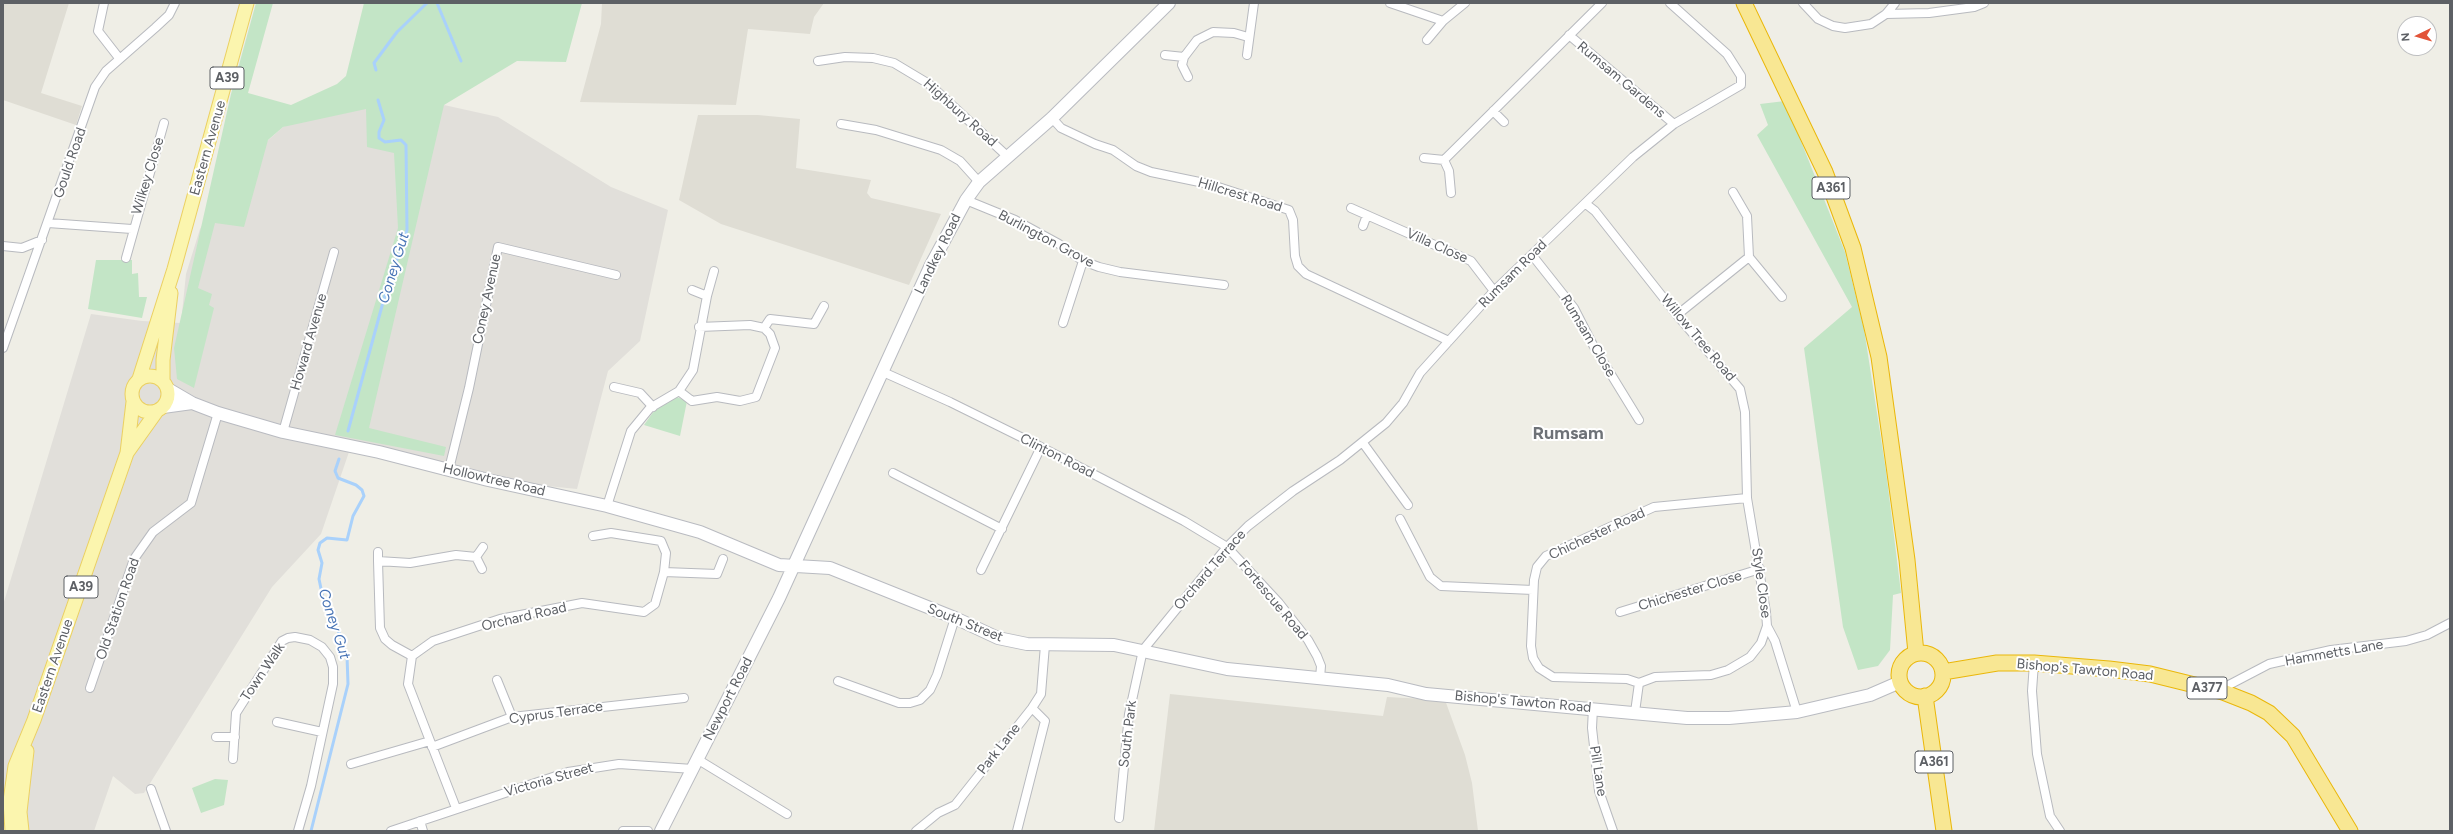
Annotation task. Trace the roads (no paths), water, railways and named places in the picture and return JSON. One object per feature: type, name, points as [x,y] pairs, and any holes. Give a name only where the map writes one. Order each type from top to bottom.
[{"type":"highway","name":"A361","points":[[1744,3],[1825,172],[1853,248],[1879,357],[1907,560],[1916,653]]},
{"type":"highway","points":[[1916,653],[1923,653],[1936,659],[1943,672],[1942,678],[1936,690],[1925,696],[1908,692],[1900,682],[1900,668],[1909,656],[1916,653]]},
{"type":"highway","name":"Bishop's Tawton Road","points":[[1943,672],[1997,663],[2034,663],[2150,674],[2223,692],[2251,702],[2269,713],[2293,736],[2350,831]]},
{"type":"highway","name":"A361","points":[[1925,696],[1944,831]]},
{"type":"main road","name":"Eastern Avenue","points":[[139,379],[174,269],[247,3]]},
{"type":"main road","name":"Landkey Road","points":[[794,566],[903,330],[920,289],[966,200],[979,182],[1052,118],[1169,3]]},
{"type":"main road","name":"Eastern Avenue","points":[[165,384],[163,360],[174,269]]},
{"type":"main road","points":[[160,409],[167,402],[165,384],[151,375],[139,379],[132,389],[133,402],[143,411],[160,409],[192,403]]},
{"type":"main road","name":"Hollowtree Road","points":[[165,384],[192,403],[218,413],[283,432],[606,506],[700,532],[779,565],[794,566]]},
{"type":"main road","name":"Eastern Avenue","points":[[34,720],[127,453],[133,402]]},
{"type":"main road","name":"Eastern Avenue","points":[[127,453],[160,409]]},
{"type":"main road","name":"South Street","points":[[794,566],[830,568],[955,618],[998,638],[1045,646],[1114,645],[1143,650]]},
{"type":"main road","name":"Newport Road","points":[[664,830],[695,764],[794,566]]},
{"type":"main road","name":"Bishop's Tawton Road","points":[[1143,650],[1227,669],[1388,685],[1426,694],[1593,708],[1669,717],[1729,718],[1797,712],[1870,695],[1900,682]]},
{"type":"main road","name":"A39","points":[[12,831],[6,802],[15,766],[34,720]]},
{"type":"main road","name":"A39","points":[[22,831],[20,812],[26,757],[34,720]]},
{"type":"main road","points":[[6,802],[20,812]]},
{"type":"street","points":[[104,3],[98,31],[119,58]]},
{"type":"street","name":"Gould Road","points":[[3,348],[95,87],[106,71],[119,58],[155,28],[169,14],[175,3]]},
{"type":"street","points":[[1247,55],[1248,38],[1254,3]]},
{"type":"street","points":[[1390,3],[1443,21]]},
{"type":"street","points":[[1427,40],[1443,21],[1465,3]]},
{"type":"street","name":"Rumsam Gardens","points":[[1444,160],[1602,3]]},
{"type":"street","name":"Rumsam Road","points":[[1305,483],[1363,443],[1386,423],[1402,403],[1420,372],[1494,291],[1586,204],[1633,157],[1674,124],[1741,85],[1741,76],[1727,54],[1670,3]]},
{"type":"street","points":[[1803,3],[1818,19],[1842,28],[1868,25],[1886,14],[1895,3]]},
{"type":"street","points":[[1886,14],[1929,13],[1974,7],[1984,3]]},
{"type":"street","points":[[1188,77],[1182,65],[1184,57],[1197,40],[1213,32],[1234,33],[1248,38]]},
{"type":"street","name":"Rumsam Gardens","points":[[1569,35],[1674,124]]},
{"type":"street","points":[[1165,55],[1184,57]]},
{"type":"street","name":"Highbury Road","points":[[818,61],[845,57],[873,58],[894,63],[929,84],[1007,156]]},
{"type":"street","points":[[1493,111],[1504,122]]},
{"type":"street","name":"Hillcrest Road","points":[[1052,118],[1061,128],[1095,144],[1113,150],[1136,166],[1151,172],[1209,184],[1289,210],[1293,220],[1296,238],[1294,256],[1298,266],[1306,274],[1449,341]]},
{"type":"street","name":"Wilkey Close","points":[[126,258],[132,229],[164,123]]},
{"type":"street","points":[[841,124],[876,130],[941,150],[960,161],[979,182]]},
{"type":"street","points":[[1424,158],[1444,160],[1449,170],[1451,193]]},
{"type":"street","points":[[1733,192],[1746,216],[1746,259],[1782,297]]},
{"type":"street","name":"Burlington Grove","points":[[966,200],[1036,231],[1083,262],[1120,272],[1224,285]]},
{"type":"street","name":"Willow Tree Road","points":[[1586,204],[1595,211],[1677,315],[1740,389],[1746,412],[1747,498]]},
{"type":"street","name":"Villa Close","points":[[1351,208],[1471,261],[1494,291]]},
{"type":"street","points":[[1363,226],[1367,215]]},
{"type":"street","name":"Wilkey Close","points":[[48,223],[132,229]]},
{"type":"street","points":[[3,246],[22,248],[42,240]]},
{"type":"street","name":"Coney Avenue","points":[[449,469],[469,388],[498,247],[616,275]]},
{"type":"street","points":[[22,248],[34,263]]},
{"type":"street","name":"Howard Avenue","points":[[283,432],[334,252]]},
{"type":"street","name":"Rumsam Close","points":[[1532,255],[1574,308],[1593,344],[1639,420]]},
{"type":"street","points":[[1677,315],[1746,259]]},
{"type":"street","points":[[1063,323],[1083,262]]},
{"type":"street","points":[[606,506],[631,431],[653,407],[679,391],[693,370],[700,327],[714,271]]},
{"type":"street","points":[[692,290],[707,296]]},
{"type":"street","points":[[764,328],[770,319],[814,324],[824,306]]},
{"type":"street","points":[[679,391],[692,401],[717,397],[740,401],[756,397],[775,348],[770,334],[764,328],[750,325],[730,328],[700,327]]},
{"type":"street","name":"Clinton Road","points":[[883,372],[950,402],[1041,447],[1184,521],[1227,547]]},
{"type":"street","points":[[614,387],[640,393],[653,407]]},
{"type":"street","name":"Old Station Road","points":[[90,688],[134,559],[153,532],[191,503],[218,413]]},
{"type":"street","points":[[1363,443],[1408,505]]},
{"type":"street","points":[[981,570],[1041,447]]},
{"type":"street","points":[[893,473],[1002,529]]},
{"type":"street","name":"Orchard Terrace","points":[[1143,650],[1227,547],[1248,526],[1305,483]]},
{"type":"street","name":"Style Close","points":[[1747,498],[1760,569],[1767,626],[1775,641],[1797,712]]},
{"type":"street","name":"Chichester Road","points":[[1639,683],[1627,679],[1553,677],[1543,672],[1536,664],[1531,652],[1533,590],[1536,571],[1546,556],[1654,507],[1747,498]]},
{"type":"street","points":[[1400,519],[1430,577],[1441,586],[1533,590]]},
{"type":"street","name":"Orchard Road","points":[[412,656],[433,641],[500,619],[582,604],[644,612],[655,604],[664,572],[666,553],[660,541],[611,533],[593,536]]},
{"type":"street","name":"Fortescue Road","points":[[1227,547],[1279,603],[1308,640],[1321,666],[1320,678]]},
{"type":"street","points":[[476,557],[483,548]]},
{"type":"street","points":[[378,552],[380,628],[385,639],[392,645],[412,656],[408,684],[456,808]]},
{"type":"street","points":[[378,561],[410,563],[456,556],[476,557]]},
{"type":"street","points":[[476,557],[482,570]]},
{"type":"street","points":[[664,572],[717,574],[723,560]]},
{"type":"street","name":"Chichester Close","points":[[1620,612],[1760,569]]},
{"type":"street","points":[[838,681],[899,703],[910,703],[920,700],[930,690],[937,675],[955,618]]},
{"type":"street","name":"Hammetts Lane","points":[[2223,692],[2225,687],[2269,664],[2331,650],[2406,641],[2427,635],[2450,623]]},
{"type":"street","points":[[1635,712],[1639,683],[1655,677],[1711,675],[1728,670],[1750,657],[1761,643],[1767,626]]},
{"type":"street","name":"Town Walk","points":[[233,759],[236,713],[282,641],[288,638],[310,640],[322,647],[334,667],[333,684],[311,786],[298,831]]},
{"type":"street","name":"Park Lane","points":[[916,831],[938,813],[955,805],[1032,708],[1041,694],[1045,646]]},
{"type":"street","name":"South Park","points":[[1119,818],[1129,714],[1143,650]]},
{"type":"street","points":[[2034,663],[2032,691],[2037,754],[2050,816],[2060,831]]},
{"type":"street","points":[[497,680],[512,717]]},
{"type":"street","name":"Cyprus Terrace","points":[[351,764],[431,744],[512,717],[684,698]]},
{"type":"street","points":[[1017,831],[1045,721],[1032,708]]},
{"type":"street","name":"Pill Lane","points":[[1593,708],[1592,728],[1599,791],[1614,831]]},
{"type":"street","points":[[277,722],[322,732]]},
{"type":"street","points":[[216,737],[235,737]]},
{"type":"street","points":[[695,764],[787,814]]},
{"type":"street","name":"Victoria Street","points":[[391,831],[456,808],[568,772],[602,765],[695,764]]},
{"type":"street","points":[[152,789],[165,831]]},
{"type":"street","points":[[420,821],[423,831]]},
{"type":"street","points":[[623,831],[648,831]]},
{"type":"waterway","points":[[376,70],[374,63],[397,32],[427,3]]},
{"type":"waterway","points":[[437,3],[461,61]]},
{"type":"waterway","name":"Coney Gut","points":[[348,431],[385,295],[407,230],[406,145],[401,140],[385,142],[379,138],[379,132],[384,120],[378,100]]},
{"type":"waterway","name":"Coney Gut","points":[[311,831],[348,684],[347,656],[338,630],[325,608],[319,579],[322,563],[318,550],[320,543],[327,538],[347,540],[353,516],[364,496],[362,490],[356,485],[338,478],[335,471],[339,459]]},
{"type":"district","name":"Rumsam","points":[[1568,434]]}]
